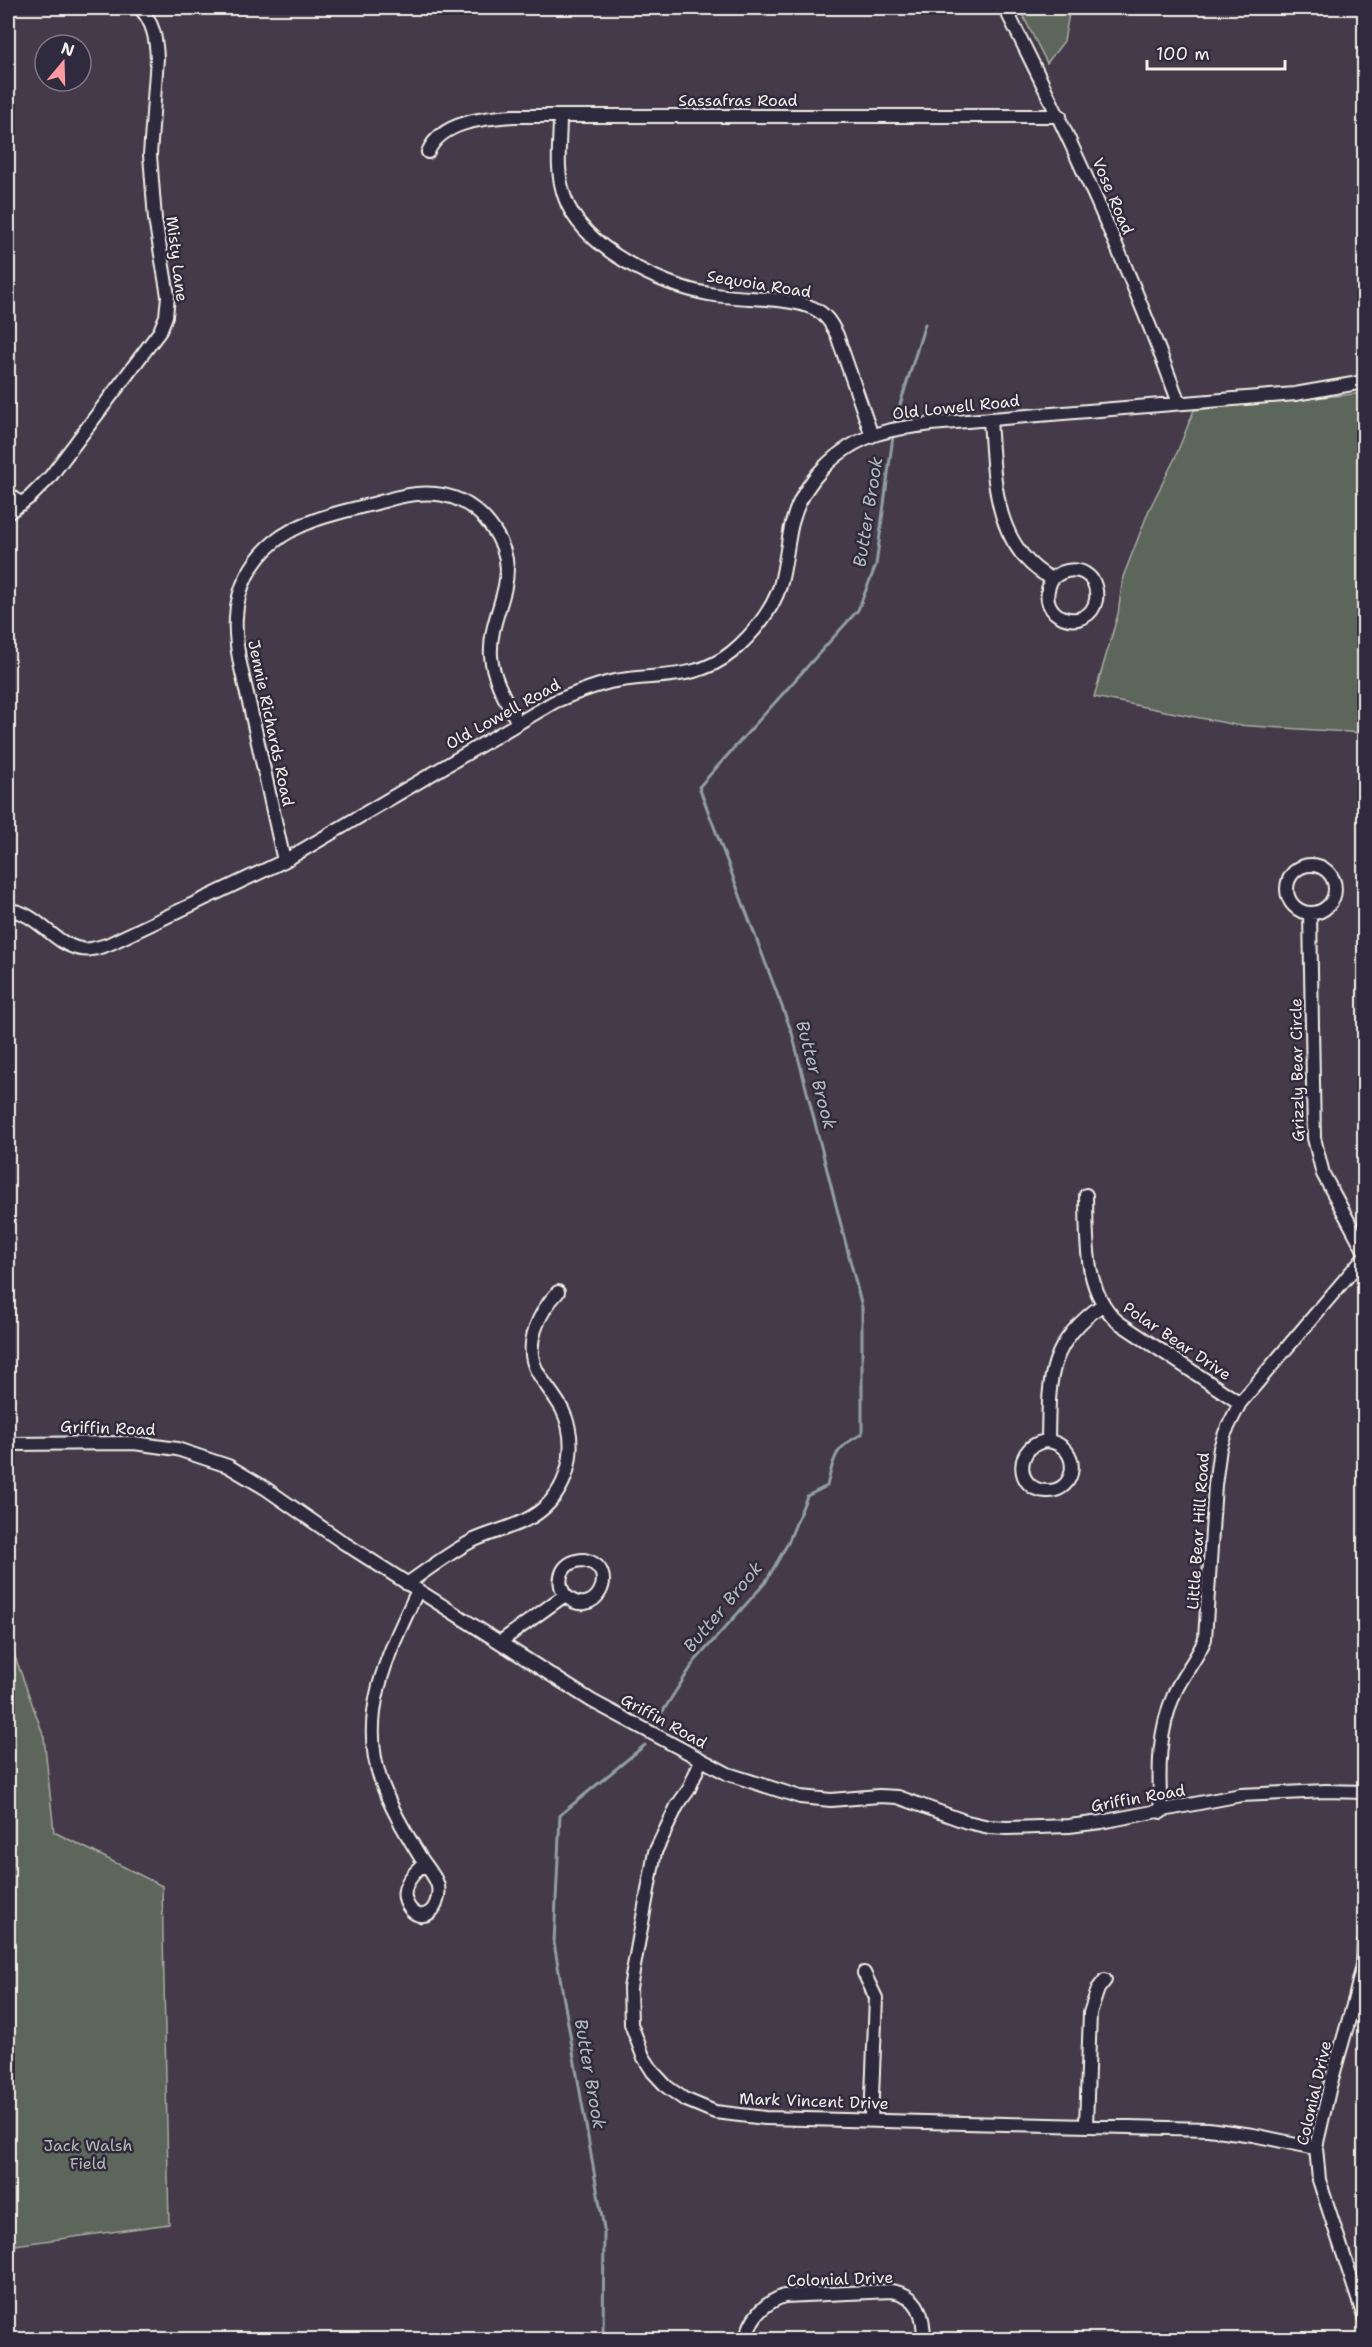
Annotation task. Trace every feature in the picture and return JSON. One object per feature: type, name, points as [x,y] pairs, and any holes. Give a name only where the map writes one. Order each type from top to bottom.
[{"type":"street","name":"Misty Lane","points":[[8,513],[40,488],[53,472],[160,331],[166,316],[168,296],[154,219],[150,155],[157,58],[156,42],[152,25],[140,8]]},
{"type":"street","name":"Vose Road","points":[[1005,8],[1060,117],[1109,229],[1179,403]]},
{"type":"street","name":"Sassafras Road","points":[[428,152],[436,138],[444,131],[475,121],[514,116],[1060,117]]},
{"type":"street","name":"Sequoia Road","points":[[560,116],[558,157],[560,182],[565,200],[575,217],[589,233],[629,262],[675,285],[710,294],[800,304],[821,312],[830,320],[837,335],[872,436]]},
{"type":"street","name":"Old Lowell Road","points":[[8,910],[32,917],[69,945],[82,950],[92,949],[146,928],[284,861],[554,702],[583,689],[622,681],[693,673],[714,664],[732,652],[769,608],[779,586],[793,522],[802,498],[818,474],[838,453],[872,436],[931,424],[1295,394],[1365,382]]},
{"type":"street","points":[[990,419],[997,498],[1006,527],[1028,563],[1038,572],[1052,579]]},
{"type":"street","points":[[8,493],[21,504]]},
{"type":"street","name":"Jennie Richards Road","points":[[284,861],[240,662],[236,617],[242,589],[251,569],[264,552],[285,534],[310,523],[406,494],[434,493],[460,500],[471,507],[482,516],[494,532],[503,550],[506,563],[506,590],[494,628],[491,658],[500,689],[518,723]]},
{"type":"street","points":[[1073,570],[1087,575],[1096,588],[1096,596],[1090,611],[1076,619],[1059,616],[1048,603],[1047,595],[1052,579],[1058,574],[1073,570]]},
{"type":"street","points":[[1311,865],[1321,867],[1329,873],[1334,882],[1335,892],[1325,909],[1310,914],[1292,906],[1286,892],[1287,881],[1293,873],[1301,867],[1311,865]]},
{"type":"street","name":"Grizzly Bear Circle","points":[[1310,914],[1313,1124],[1316,1153],[1327,1184],[1365,1250]]},
{"type":"street","name":"Polar Bear Drive","points":[[1086,1195],[1088,1253],[1095,1289],[1102,1305],[1118,1322],[1240,1403]]},
{"type":"street","name":"Little Bear Hill Road","points":[[1161,1812],[1159,1781],[1164,1724],[1176,1690],[1198,1656],[1205,1639],[1217,1465],[1225,1433],[1240,1403],[1365,1257]]},
{"type":"street","points":[[424,1864],[384,1791],[375,1762],[372,1730],[378,1684],[413,1587],[460,1548],[530,1517],[549,1503],[564,1480],[571,1454],[568,1425],[563,1411],[536,1369],[532,1355],[537,1324],[544,1309],[558,1292]]},
{"type":"street","points":[[1048,1441],[1050,1383],[1056,1358],[1067,1336],[1102,1305]]},
{"type":"street","points":[[1048,1441],[1063,1446],[1072,1465],[1065,1484],[1056,1490],[1046,1491],[1035,1488],[1027,1482],[1022,1467],[1023,1457],[1029,1448],[1048,1441]]},
{"type":"street","name":"Griffin Road","points":[[8,1444],[134,1443],[177,1449],[228,1466],[592,1701],[738,1779],[800,1797],[831,1800],[879,1796],[898,1797],[967,1822],[989,1827],[1069,1826],[1161,1812],[1241,1795],[1326,1791],[1365,1792]]},
{"type":"street","points":[[500,1642],[565,1595]]},
{"type":"street","name":"Mark Vincent Drive","points":[[702,1760],[655,1852],[630,1988],[631,2024],[643,2056],[668,2087],[699,2107],[715,2112],[765,2118],[1222,2130],[1316,2148]]},
{"type":"street","name":"Colonial Drive","points":[[1365,1943],[1363,1965],[1330,2086],[1316,2148],[1319,2180],[1365,2317]]},
{"type":"street","points":[[864,1973],[876,1998],[871,2120]]},
{"type":"street","points":[[1086,2125],[1090,2013],[1098,1989],[1105,1980]]},
{"type":"street","name":"Colonial Drive","points":[[746,2340],[750,2325],[758,2312],[770,2302],[784,2296],[891,2291],[907,2296],[919,2307],[923,2319],[924,2340]]},
{"type":"green space","points":[[1019,8],[1070,8],[1064,41],[1047,63]]},
{"type":"green space","points":[[1364,393],[1364,733],[1236,725],[1094,697],[1118,614],[1123,577],[1149,510],[1175,458],[1194,410]]},
{"type":"green space","name":"Jack Walsh Field","points":[[8,1613],[10,1613],[13,1651],[44,1737],[54,1832],[162,1886],[169,2224],[8,2246]]},
{"type":"waterway","name":"Butter Brook","points":[[894,424],[925,324]]},
{"type":"waterway","name":"Butter Brook","points":[[656,1722],[695,1661],[765,1583],[788,1543],[807,1496],[827,1486],[834,1460],[840,1449],[862,1434],[862,1307],[792,1033],[699,787],[858,610],[876,565],[893,436]]},
{"type":"waterway","name":"Butter Brook","points":[[603,2340],[604,2229],[554,1943],[560,1815],[645,1745]]}]
